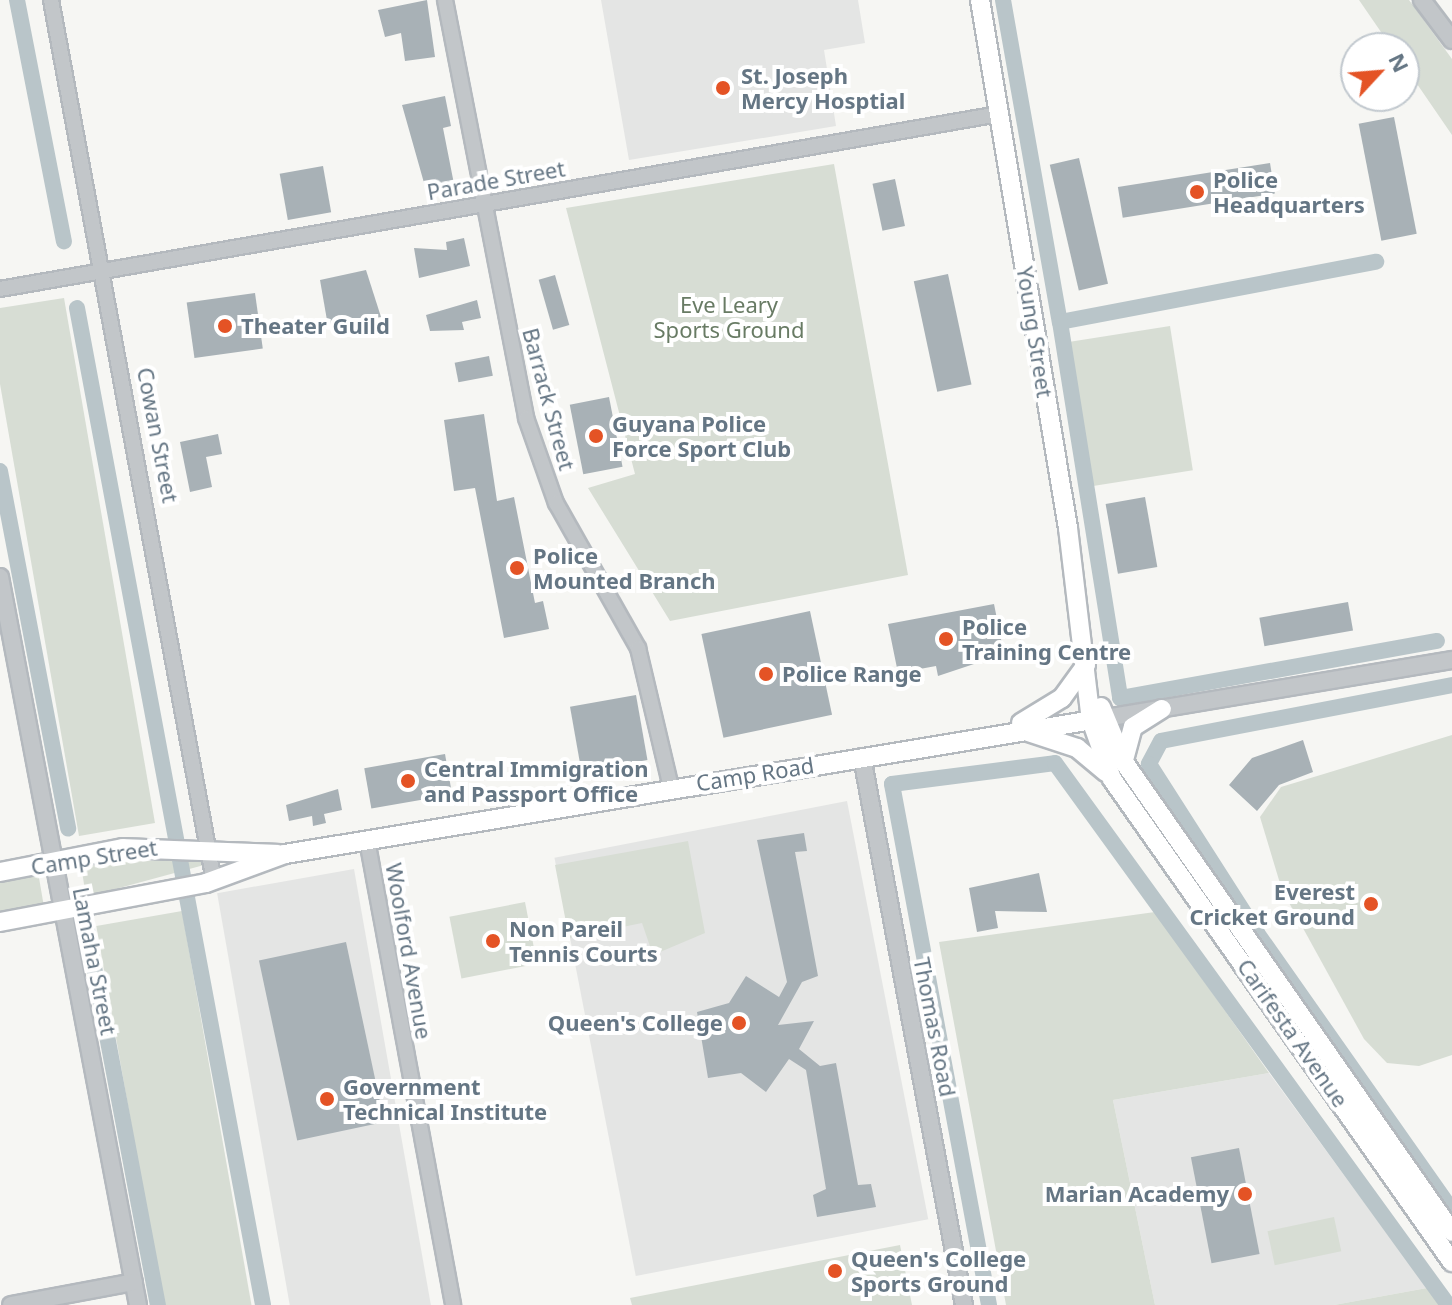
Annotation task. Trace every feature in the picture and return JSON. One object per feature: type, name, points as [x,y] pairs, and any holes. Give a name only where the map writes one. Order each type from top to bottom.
[{"type":"main road","name":"Young Street","points":[[980,0],[1086,665],[1098,719]]},
{"type":"main road","points":[[1009,729],[1062,698],[1086,665]]},
{"type":"main road","points":[[1124,762],[1128,733],[1162,709]]},
{"type":"main road","name":"Camp Road","points":[[69,910],[210,882],[285,854],[862,757],[1009,729],[1098,719]]},
{"type":"main road","name":"Carifesta Avenue","points":[[1098,719],[1124,762],[1452,1232]]},
{"type":"main road","name":"Carifesta Avenue","points":[[1098,719],[1112,779],[1452,1262]]},
{"type":"main road","points":[[1009,729],[1077,748],[1112,779]]},
{"type":"main road","name":"Camp Street","points":[[0,872],[166,845],[285,854]]},
{"type":"main road","points":[[0,922],[69,910]]},
{"type":"street","name":"Cowan Street","points":[[51,0],[103,271],[210,882]]},
{"type":"street","name":"Barrack Street","points":[[445,0],[482,204],[541,465],[638,648],[671,788]]},
{"type":"street","points":[[1422,0],[1444,22],[1452,40]]},
{"type":"street","name":"Parade Street","points":[[0,289],[999,114]]},
{"type":"street","name":"Lamaha Street","points":[[0,577],[66,859],[69,910],[138,1305]]},
{"type":"street","name":"Camp Road","points":[[1098,719],[1452,660]]},
{"type":"street","name":"Thomas Road","points":[[862,757],[964,1305]]},
{"type":"street","name":"Woolford Avenue","points":[[367,840],[453,1305]]},
{"type":"street","points":[[11,1305],[134,1282]]},
{"type":"shaded area","name":"St. Joseph Mercy Hosptial","points":[[601,0],[858,0],[865,43],[824,50],[836,126],[629,160]]},
{"type":"shaded area","points":[[847,801],[928,1219],[636,1276],[554,858]]},
{"type":"shaded area","name":"Government Technical Institute","points":[[354,869],[431,1305],[290,1305],[217,893]]},
{"type":"shaded area","name":"Marian Academy","points":[[1269,1073],[1427,1288],[1334,1305],[1155,1305],[1113,1100]]},
{"type":"green space","points":[[1359,0],[1409,0],[1452,59],[1452,135],[1420,88],[1420,32],[1381,32]]},
{"type":"green space","name":"Eve Leary Sports Ground","points":[[834,164],[908,575],[670,621],[588,488],[635,474],[566,208]]},
{"type":"green space","points":[[64,298],[155,823],[79,836],[0,384],[0,308]]},
{"type":"green space","points":[[1170,326],[1193,470],[1093,486],[1070,342]]},
{"type":"green space","name":"Everest Cricket Ground","points":[[1452,735],[1452,1055],[1419,1066],[1387,1063],[1364,1039],[1282,890],[1260,817],[1281,787]]},
{"type":"green space","points":[[688,841],[705,933],[653,955],[642,923],[569,938],[555,865]]},
{"type":"green space","points":[[241,855],[86,897],[81,865]]},
{"type":"green space","points":[[38,872],[44,907],[0,915],[0,879]]},
{"type":"green space","name":"Non Pareil Tennis Courts","points":[[525,902],[537,964],[461,979],[449,917]]},
{"type":"green space","points":[[182,911],[251,1305],[163,1305],[96,926]]},
{"type":"green space","points":[[1155,912],[1269,1073],[1113,1100],[1155,1305],[1006,1305],[939,942]]},
{"type":"green space","points":[[1334,1217],[1341,1251],[1275,1265],[1267,1231]]},
{"type":"green space","name":"Queen's College Sports Ground","points":[[900,1245],[912,1305],[632,1305],[630,1298]]},
{"type":"green space","points":[[1427,1288],[1439,1305],[1334,1305]]},
{"type":"building","points":[[427,0],[435,57],[405,61],[401,33],[385,37],[378,10]]},
{"type":"building","points":[[445,96],[451,126],[443,128],[454,184],[426,190],[402,105]]},
{"type":"building","points":[[1394,117],[1417,234],[1381,241],[1359,124]]},
{"type":"building","points":[[1079,158],[1108,284],[1079,290],[1050,165]]},
{"type":"building","name":"Police Headquarters","points":[[1270,163],[1275,194],[1123,218],[1118,187]]},
{"type":"building","points":[[323,166],[331,212],[288,220],[280,174]]},
{"type":"building","points":[[895,179],[905,226],[882,231],[873,184]]},
{"type":"building","points":[[464,238],[470,266],[419,278],[414,248],[447,250],[446,242]]},
{"type":"building","points":[[366,270],[381,317],[328,326],[320,280]]},
{"type":"building","points":[[948,274],[971,385],[937,392],[914,281]]},
{"type":"building","points":[[555,275],[569,325],[553,330],[539,280]]},
{"type":"building","name":"Theater Guild","points":[[255,293],[263,348],[194,358],[187,303]]},
{"type":"building","points":[[477,300],[481,318],[462,322],[464,330],[430,331],[426,315]]},
{"type":"building","points":[[489,356],[493,376],[458,382],[455,363]]},
{"type":"building","name":"Guyana Police Force Sport Club","points":[[609,397],[623,467],[583,474],[570,405]]},
{"type":"building","name":"Police Mounted Branch","points":[[484,414],[497,501],[514,497],[535,603],[543,601],[549,629],[504,638],[475,488],[454,491],[444,420]]},
{"type":"building","points":[[218,434],[222,454],[206,457],[212,487],[190,492],[180,442]]},
{"type":"building","points":[[1145,497],[1157,567],[1118,574],[1106,504]]},
{"type":"building","points":[[1348,602],[1353,631],[1264,646],[1259,618]]},
{"type":"building","name":"Police Training Centre","points":[[994,604],[1004,654],[938,676],[936,666],[898,673],[888,624]]},
{"type":"building","name":"Police Range","points":[[810,611],[832,715],[723,738],[701,634]]},
{"type":"building","points":[[636,695],[647,760],[581,772],[570,707]]},
{"type":"building","points":[[1303,740],[1313,772],[1279,785],[1257,811],[1229,785],[1252,758]]},
{"type":"building","name":"Central Immigration and Passport Office","points":[[445,754],[452,794],[371,809],[364,768]]},
{"type":"building","points":[[338,789],[342,810],[324,814],[326,823],[313,826],[312,816],[289,821],[286,805]]},
{"type":"building","name":"Queen's College","points":[[804,833],[807,851],[795,852],[818,976],[802,982],[778,1025],[814,1021],[799,1049],[820,1066],[836,1063],[858,1185],[871,1184],[876,1207],[817,1217],[813,1195],[826,1189],[806,1070],[789,1059],[766,1092],[741,1073],[708,1078],[697,1012],[729,1003],[746,976],[779,997],[787,982],[757,840]]},
{"type":"building","points":[[1039,873],[1047,912],[995,911],[998,928],[977,932],[969,888]]},
{"type":"building","points":[[346,942],[384,1122],[297,1140],[259,961]]},
{"type":"building","name":"Marian Academy","points":[[1239,1148],[1260,1254],[1212,1263],[1191,1157]]},
{"type":"waterway","points":[[17,0],[64,241]]},
{"type":"waterway","points":[[1003,0],[1060,322],[1376,262]]},
{"type":"waterway","points":[[77,308],[263,1305]]},
{"type":"waterway","points":[[1060,322],[1120,698],[1437,641]]},
{"type":"waterway","points":[[0,471],[68,829]]},
{"type":"waterway","points":[[1452,685],[1161,741],[1149,764],[1257,933],[1452,1210]]},
{"type":"waterway","points":[[989,1305],[892,784],[1055,763],[1448,1305]]},
{"type":"waterway","points":[[87,930],[158,1305]]},
{"type":"place","name":"St. Joseph Mercy Hosptial","points":[[723,88]]},
{"type":"place","name":"Police Headquarters","points":[[1197,192]]},
{"type":"place","name":"Theater Guild","points":[[225,326]]},
{"type":"place","name":"Guyana Police Force Sport Club","points":[[596,436]]},
{"type":"place","name":"Police Mounted Branch","points":[[517,568]]},
{"type":"place","name":"Police Training Centre","points":[[946,639]]},
{"type":"place","name":"Police Range","points":[[766,674]]},
{"type":"place","name":"Central Immigration and Passport Office","points":[[408,781]]},
{"type":"place","name":"Everest Cricket Ground","points":[[1371,904]]},
{"type":"place","name":"Non Pareil Tennis Courts","points":[[493,941]]},
{"type":"place","name":"Queen's College","points":[[739,1023]]},
{"type":"place","name":"Government Technical Institute","points":[[327,1099]]},
{"type":"place","name":"Marian Academy","points":[[1245,1194]]},
{"type":"place","name":"Queen's College Sports Ground","points":[[835,1271]]}]
